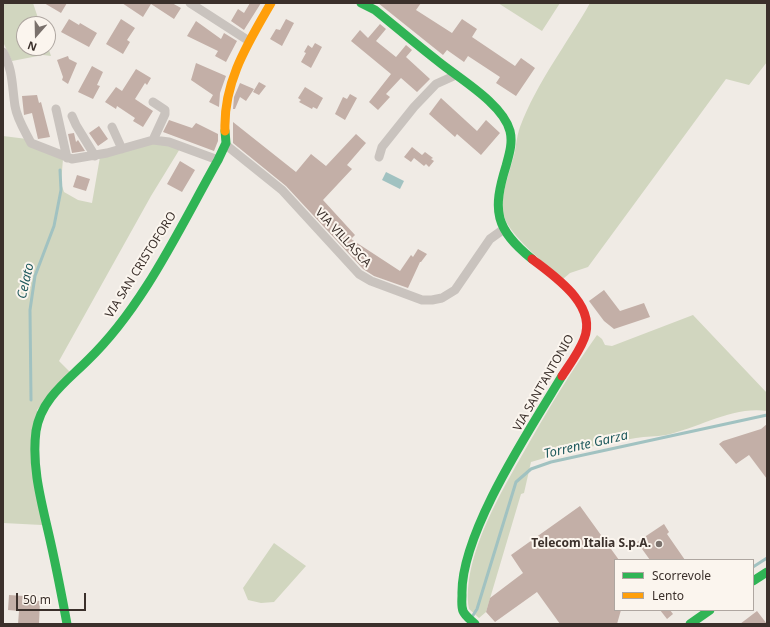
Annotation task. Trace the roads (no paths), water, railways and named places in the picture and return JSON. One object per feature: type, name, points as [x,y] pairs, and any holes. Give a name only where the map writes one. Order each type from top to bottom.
[{"type":"street","points":[[190,3],[249,41]]},
{"type":"street","name":"VIA SAN CRISTOFORO","points":[[67,624],[55,558],[38,485],[35,451],[36,429],[42,411],[50,395],[96,352],[138,297],[218,160],[226,145],[226,102],[236,69],[249,41],[271,3]]},
{"type":"street","name":"VIA SANT'ANTONIO","points":[[361,3],[375,10],[443,64],[502,116],[511,132],[512,144],[499,184],[497,198],[498,211],[504,229],[514,243],[571,292],[584,309],[587,328],[582,342],[545,403],[484,515],[464,573],[460,591],[463,612],[475,624]]},
{"type":"street","points":[[3,52],[9,62],[15,107],[19,121],[31,143],[72,159],[95,156],[153,140],[169,142],[218,160]]},
{"type":"street","points":[[436,84],[443,64]]},
{"type":"street","points":[[377,157],[382,147],[405,117],[436,84],[456,75]]},
{"type":"street","points":[[153,102],[164,110],[165,114],[153,140]]},
{"type":"street","points":[[56,108],[67,158]]},
{"type":"street","points":[[72,116],[95,156]]},
{"type":"street","points":[[112,127],[122,149]]},
{"type":"street","name":"VIA VILLASCA","points":[[226,145],[282,190],[359,274],[371,281],[418,298],[437,300],[455,290],[490,239],[504,229]]},
{"type":"street","points":[[754,581],[767,572]]},
{"type":"street","points":[[690,624],[709,611]]},
{"type":"water","points":[[386,172],[404,181],[400,189],[382,180]]},
{"type":"waterway","name":"Celato","points":[[31,400],[30,310],[35,276],[54,226],[61,190],[60,170]]},
{"type":"waterway","name":"Torrente Garza","points":[[472,617],[477,609],[516,482],[531,469],[551,462],[767,415]]},
{"type":"waterway","points":[[754,566],[767,558]]},
{"type":"place","name":"Telecom Italia S.p.A.","points":[[659,544]]}]
